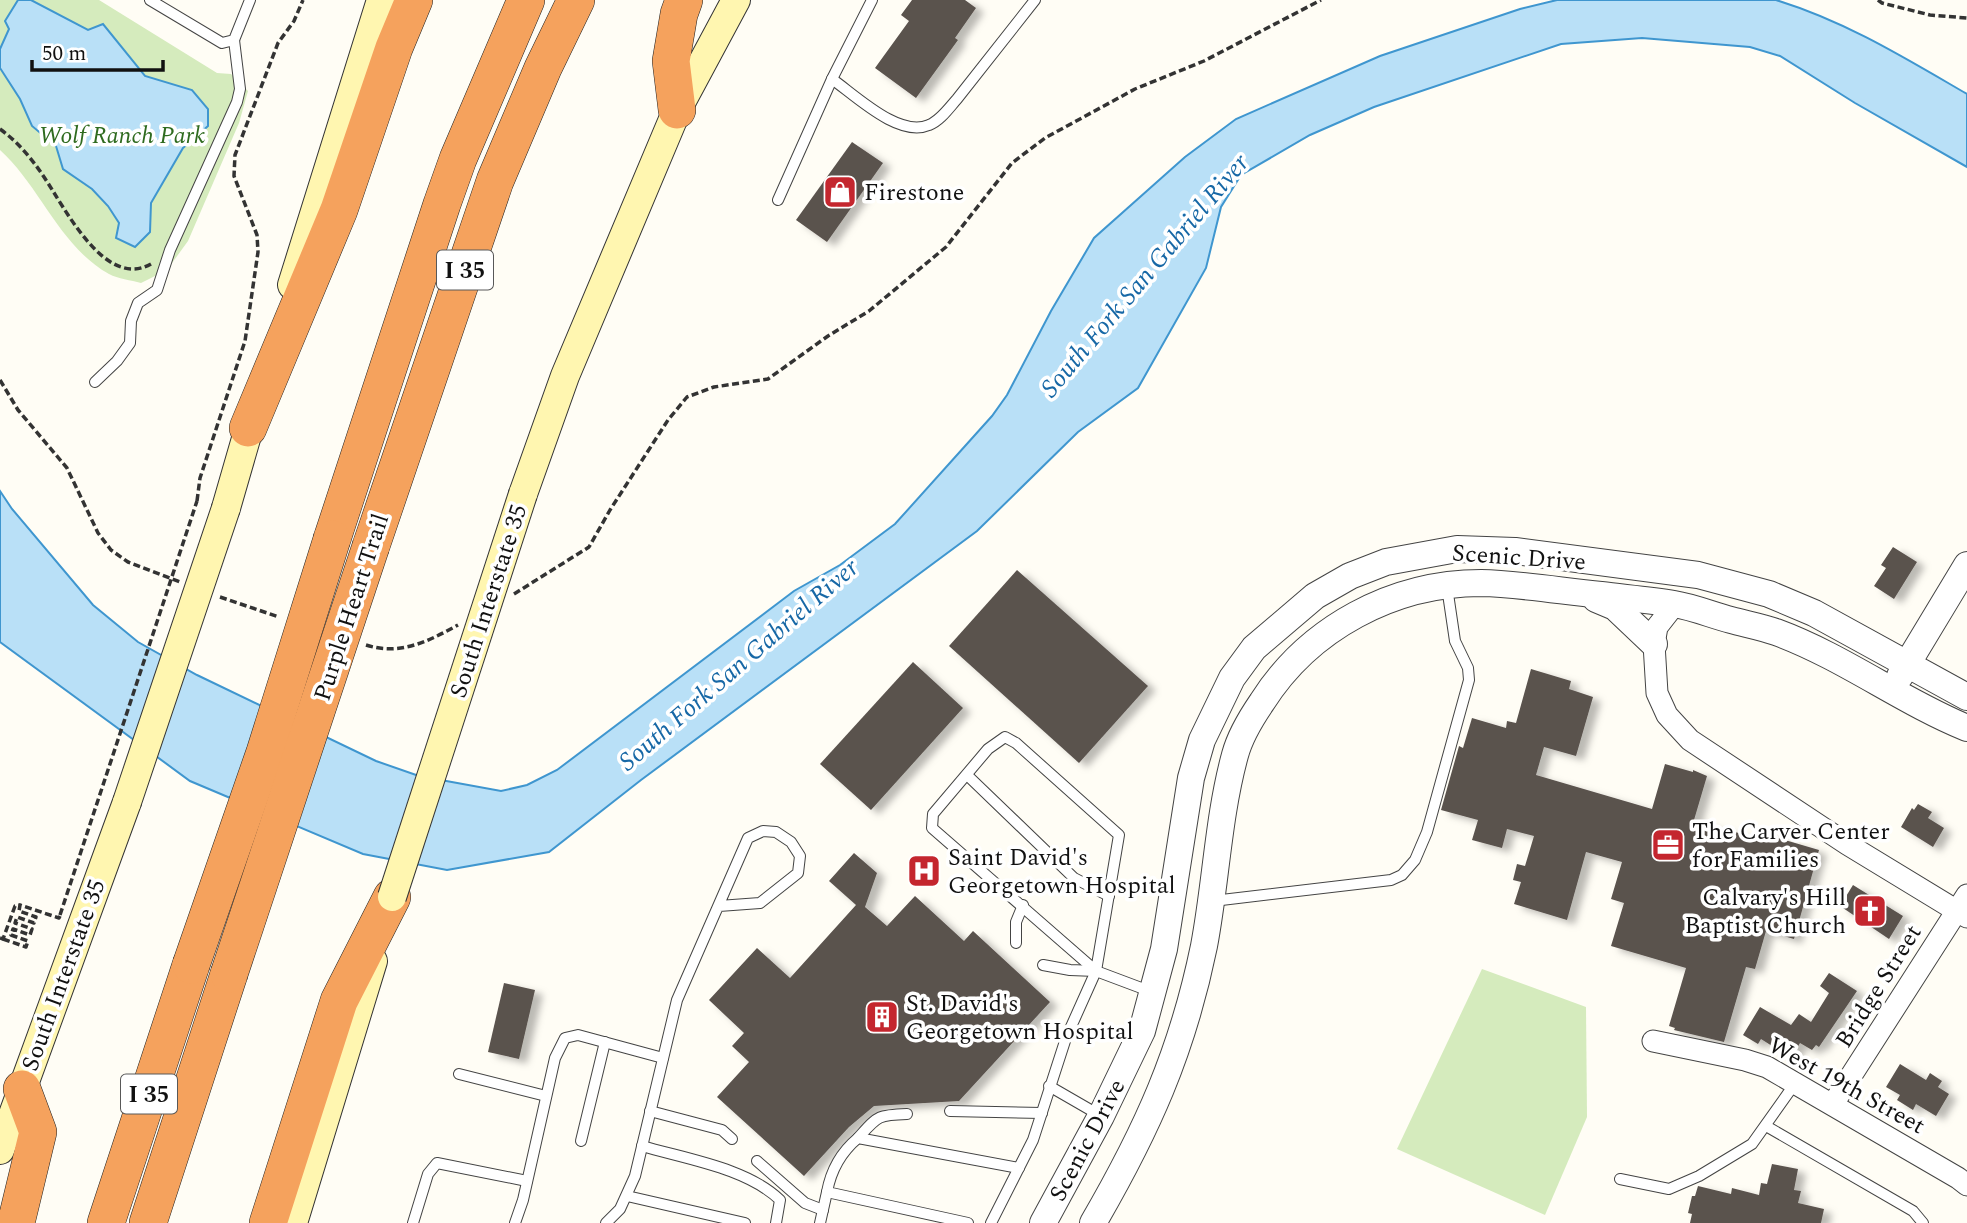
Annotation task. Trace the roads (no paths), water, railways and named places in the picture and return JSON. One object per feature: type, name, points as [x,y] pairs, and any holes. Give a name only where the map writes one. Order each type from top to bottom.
[{"type":"highway","points":[[248,428],[339,210],[394,48],[414,0]]},
{"type":"highway","name":"Purple Heart Trail","points":[[106,1223],[264,752],[442,204],[458,159],[526,0]]},
{"type":"highway","name":"Purple Heart Trail","points":[[148,1223],[495,181],[543,68],[576,0]]},
{"type":"highway","points":[[677,110],[671,61],[684,0]]},
{"type":"highway","points":[[268,1223],[339,1002],[392,897]]},
{"type":"highway","points":[[16,1223],[37,1132],[22,1089]]},
{"type":"main road","name":"South Interstate 35","points":[[0,1150],[127,802],[226,508],[248,428],[381,0]]},
{"type":"main road","name":"South Interstate 35","points":[[293,1223],[392,897],[523,494],[565,376],[677,110],[737,0]]},
{"type":"street","name":"Scenic Drive","points":[[1043,1223],[1101,1116],[1142,1031],[1164,949],[1191,778],[1202,740],[1216,709],[1254,648],[1315,596],[1350,576],[1386,562],[1457,549],[1515,551],[1698,575],[1769,594],[1814,613],[1967,697]]},
{"type":"street","points":[[1892,689],[1967,565]]},
{"type":"street","name":"Scenic Drive","points":[[1093,1223],[1140,1139],[1168,1073],[1191,1005],[1210,901],[1224,800],[1236,751],[1250,719],[1272,685],[1295,658],[1320,637],[1352,617],[1377,604],[1409,594],[1480,583],[1675,604],[1774,631],[1828,654],[1932,714],[1967,727]]},
{"type":"street","points":[[1581,593],[1615,607],[1654,644]]},
{"type":"street","points":[[1675,604],[1657,627],[1654,644],[1657,692],[1667,715],[1690,740],[1847,844],[1964,907]]},
{"type":"street","name":"Bridge Street","points":[[1833,1104],[1964,907]]},
{"type":"street","points":[[1152,992],[1191,1005]]},
{"type":"street","name":"West 19th Street","points":[[1653,1041],[1745,1059],[1767,1067],[1967,1185]]},
{"type":"street","points":[[1101,1116],[1140,1139]]},
{"type":"lane","points":[[150,0],[222,43],[234,40]]},
{"type":"lane","points":[[95,382],[117,361],[130,343],[131,321],[138,303],[157,290],[170,250],[237,102],[240,89],[234,40],[250,0]]},
{"type":"lane","points":[[778,200],[832,79],[872,0]]},
{"type":"lane","points":[[832,79],[894,123],[912,129],[930,125],[957,99],[1035,0]]},
{"type":"lane","points":[[1210,901],[1391,880],[1402,874],[1415,860],[1427,832],[1469,680],[1468,668],[1455,641],[1447,587]]},
{"type":"lane","points":[[992,1223],[1033,1140],[1066,1038],[1096,971],[1119,835],[1016,743],[1005,737],[988,749],[933,814],[932,828],[1096,971]]},
{"type":"lane","points":[[967,775],[1074,878],[1110,896]]},
{"type":"lane","points":[[606,1223],[620,1209],[627,1196],[642,1146],[677,1000],[748,838],[763,831],[776,832],[791,842],[800,856],[798,873],[760,903],[719,906]]},
{"type":"lane","points":[[1016,943],[1016,922],[1023,905]]},
{"type":"lane","points":[[1043,965],[1070,971],[1096,971],[1152,992]]},
{"type":"lane","points":[[515,1223],[555,1058],[565,1038],[578,1035],[663,1058]]},
{"type":"lane","points":[[581,1141],[605,1042]]},
{"type":"lane","points":[[458,1074],[546,1096]]},
{"type":"lane","points":[[1620,1179],[1669,1189],[1699,1176],[1752,1144],[1796,1083]]},
{"type":"lane","points":[[1049,1086],[1101,1116]]},
{"type":"lane","points":[[650,1111],[722,1130],[732,1139]]},
{"type":"lane","points":[[950,1111],[1042,1113]]},
{"type":"lane","points":[[820,1223],[831,1173],[846,1147],[876,1118],[907,1114]]},
{"type":"lane","points":[[1766,1126],[1913,1211],[1923,1223]]},
{"type":"lane","points":[[858,1138],[1019,1168]]},
{"type":"lane","points":[[642,1146],[744,1176],[765,1187],[780,1200],[776,1223]]},
{"type":"lane","points":[[757,1161],[805,1203],[823,1210]]},
{"type":"lane","points":[[413,1223],[428,1174],[438,1163],[527,1181]]},
{"type":"lane","points":[[827,1192],[968,1223]]},
{"type":"lane","points":[[627,1196],[742,1223]]},
{"type":"water","points":[[18,0],[31,0],[88,30],[103,24],[145,76],[192,90],[208,109],[208,126],[183,148],[151,203],[150,232],[135,247],[116,238],[119,223],[108,206],[92,189],[63,169],[56,146],[32,126],[20,99],[0,68],[0,49],[9,29],[5,21]]},
{"type":"water","name":"South Fork San Gabriel River","points":[[1557,0],[1776,0],[1826,18],[1874,41],[1967,94],[1967,167],[1855,103],[1780,56],[1750,47],[1642,38],[1561,44],[1374,107],[1310,135],[1241,175],[1221,207],[1206,268],[1138,388],[1078,432],[977,531],[641,780],[549,852],[447,870],[363,854],[190,781],[0,642],[0,491],[93,605],[138,642],[197,675],[376,761],[419,776],[501,791],[527,785],[557,770],[794,591],[840,565],[895,524],[992,416],[1007,395],[1051,311],[1094,238],[1185,157],[1236,119],[1380,56],[1520,9]]},
{"type":"place","name":"Firestone","points":[[840,192]]},
{"type":"place","name":"The Carver Center for Families","points":[[1668,845]]},
{"type":"place","name":"Saint David's Georgetown Hospital","points":[[924,871]]},
{"type":"place","name":"Calvary's Hill Baptist Church","points":[[1870,911]]},
{"type":"place","name":"St. David's Georgetown Hospital","points":[[882,1017]]},
{"type":"park label","name":"Wolf Ranch Park","points":[[122,135]]}]
